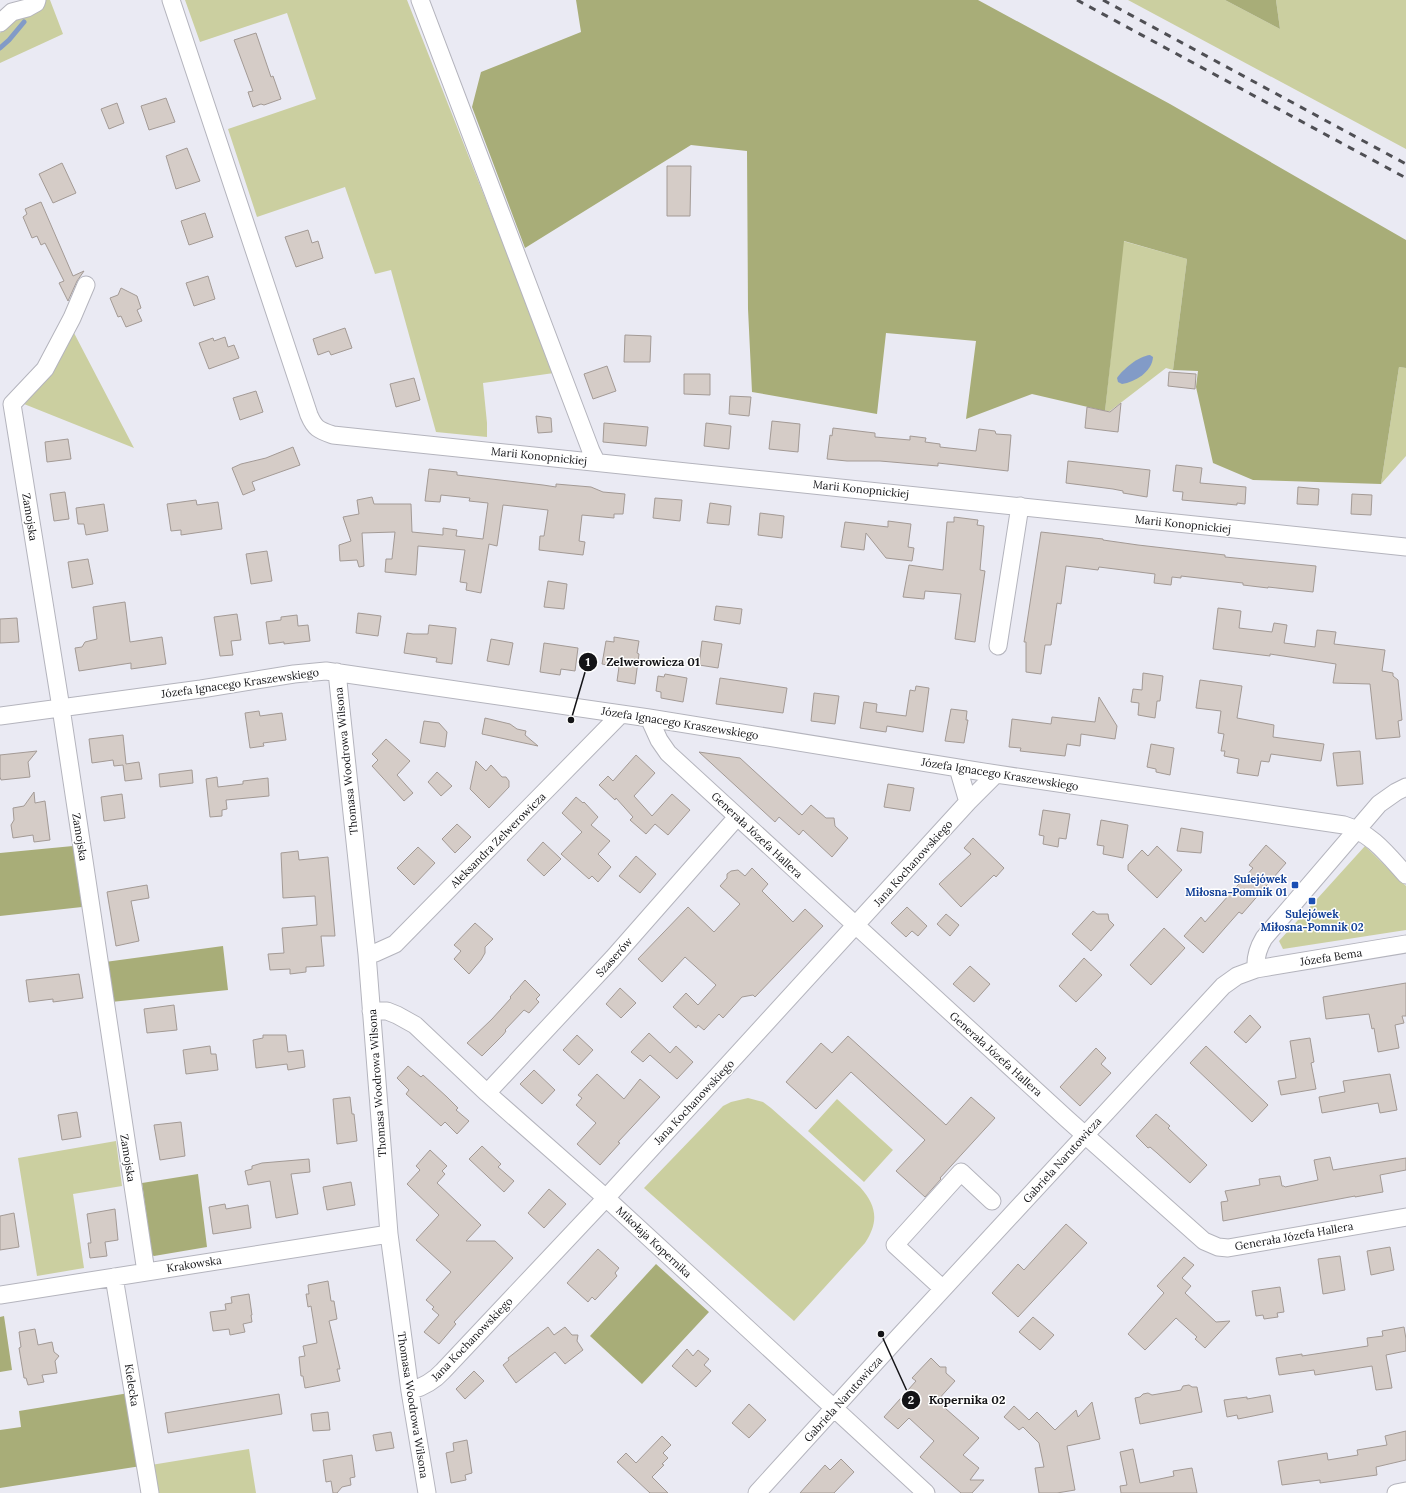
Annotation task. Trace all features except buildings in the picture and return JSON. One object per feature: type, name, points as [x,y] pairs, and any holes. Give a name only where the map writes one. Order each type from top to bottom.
[{"type":"street","points":[[0,23],[12,12],[27,8],[36,3],[37,0]]},
{"type":"street","name":"Marii Konopnickiej","points":[[171,0],[309,415],[316,429],[333,435],[596,461],[1406,547]]},
{"type":"street","points":[[420,0],[596,461]]},
{"type":"street","points":[[6,401],[27,389],[45,369],[72,318],[86,285]]},
{"type":"street","name":"Zamojska","points":[[6,401],[61,708],[146,1272]]},
{"type":"street","points":[[998,646],[1020,506]]},
{"type":"street","name":"Józefa Ignacego Kraszewskiego","points":[[0,716],[201,689],[294,674],[321,671],[337,672],[649,718],[996,774],[1338,824],[1358,830],[1376,842],[1406,875]]},
{"type":"street","name":"Thomasa Woodrowa Wilsona","points":[[337,672],[367,954],[388,1234],[410,1391],[427,1493]]},
{"type":"street","name":"Aleksandra Zelwerowicza","points":[[367,954],[375,953],[395,944],[621,714]]},
{"type":"street","name":"Generała Józefa Hallera","points":[[649,718],[659,740],[668,752],[737,817],[1085,1135],[1208,1244],[1218,1247],[1233,1247],[1406,1217]]},
{"type":"street","points":[[958,768],[968,802]]},
{"type":"street","name":"Jana Kochanowskiego","points":[[410,1391],[419,1388],[438,1376],[606,1198],[968,802],[996,774]]},
{"type":"street","points":[[1256,969],[1258,949],[1264,938],[1380,804],[1396,792],[1406,787]]},
{"type":"street","name":"Szaserów","points":[[487,1093],[613,958],[737,817]]},
{"type":"street","name":"Józefa Bema","points":[[1256,969],[1406,944]]},
{"type":"street","name":"Gabriela Narutowicza","points":[[757,1493],[1219,989],[1237,976],[1256,969]]},
{"type":"street","name":"Mikołaja Kopernika","points":[[371,1011],[387,1011],[397,1014],[414,1025],[487,1093],[606,1198],[926,1493]]},
{"type":"street","points":[[943,1289],[895,1245],[961,1172],[992,1201]]},
{"type":"street","name":"Krakowska","points":[[0,1295],[388,1234]]},
{"type":"street","name":"Kielecka","points":[[114,1277],[150,1493]]},
{"type":"street","points":[[1396,1493],[1406,1491]]},
{"type":"green space","points":[[44,0],[50,0],[63,34],[0,63],[0,33],[17,16]]},
{"type":"green space","points":[[185,0],[407,0],[554,373],[483,383],[487,437],[436,432],[391,270],[375,274],[345,187],[257,217],[228,129],[316,99],[287,13],[200,42]]},
{"type":"green space","points":[[576,0],[978,0],[1170,104],[1406,240],[1406,368],[1399,367],[1381,484],[1253,480],[1213,463],[1196,387],[1198,371],[1173,370],[1187,259],[1124,241],[1105,411],[1032,394],[966,419],[976,341],[886,333],[877,414],[752,392],[748,309],[747,151],[691,145],[525,248],[472,107],[481,72],[581,32]]},
{"type":"green space","points":[[1128,0],[1225,0],[1280,29],[1276,0],[1406,0],[1406,149]]},
{"type":"green space","points":[[1225,0],[1276,0],[1280,29]]},
{"type":"green space","points":[[1123,241],[1187,259],[1173,370],[1166,368],[1110,411],[1105,411]]},
{"type":"green space","points":[[74,333],[134,448],[24,404]]},
{"type":"green space","points":[[1399,367],[1406,368],[1406,456],[1381,484]]},
{"type":"green space","points":[[73,846],[82,907],[0,916],[0,853]]},
{"type":"green space","points":[[1365,846],[1406,886],[1406,930],[1283,949],[1279,941]]},
{"type":"green space","points":[[223,946],[228,990],[111,1002],[105,962]]},
{"type":"green space","points":[[748,1098],[763,1102],[771,1108],[860,1187],[866,1194],[873,1208],[873,1228],[865,1243],[794,1321],[644,1188],[723,1106],[731,1102]]},
{"type":"green space","points":[[837,1099],[893,1150],[864,1182],[808,1131]]},
{"type":"green space","points":[[116,1141],[122,1186],[73,1194],[84,1268],[37,1276],[18,1158]]},
{"type":"green space","points":[[198,1174],[207,1247],[154,1256],[152,1255],[142,1183]]},
{"type":"green space","points":[[656,1264],[709,1312],[642,1384],[590,1336]]},
{"type":"green space","points":[[4,1316],[12,1370],[0,1372],[0,1317]]},
{"type":"green space","points":[[129,1393],[141,1466],[0,1488],[0,1430],[21,1427],[19,1411]]},
{"type":"green space","points":[[249,1449],[256,1493],[155,1493],[151,1465]]},
{"type":"water","points":[[1150,355],[1153,357],[1152,362],[1146,372],[1137,379],[1127,383],[1122,384],[1118,382],[1117,378],[1127,367],[1136,360]]},
{"type":"waterway","points":[[0,48],[24,22]]},
{"type":"railway","points":[[1077,0],[1406,178]]},
{"type":"railway","points":[[1103,0],[1406,164]]},
{"type":"place","name":"Zelwerowicza 01","points":[[571,720]]},
{"type":"place","name":"Sulejówek Miłosna-Pomnik 01","points":[[1295,885]]},
{"type":"place","name":"Sulejówek Miłosna-Pomnik 02","points":[[1312,901]]},
{"type":"place","name":"Kopernika 02","points":[[881,1334]]}]
